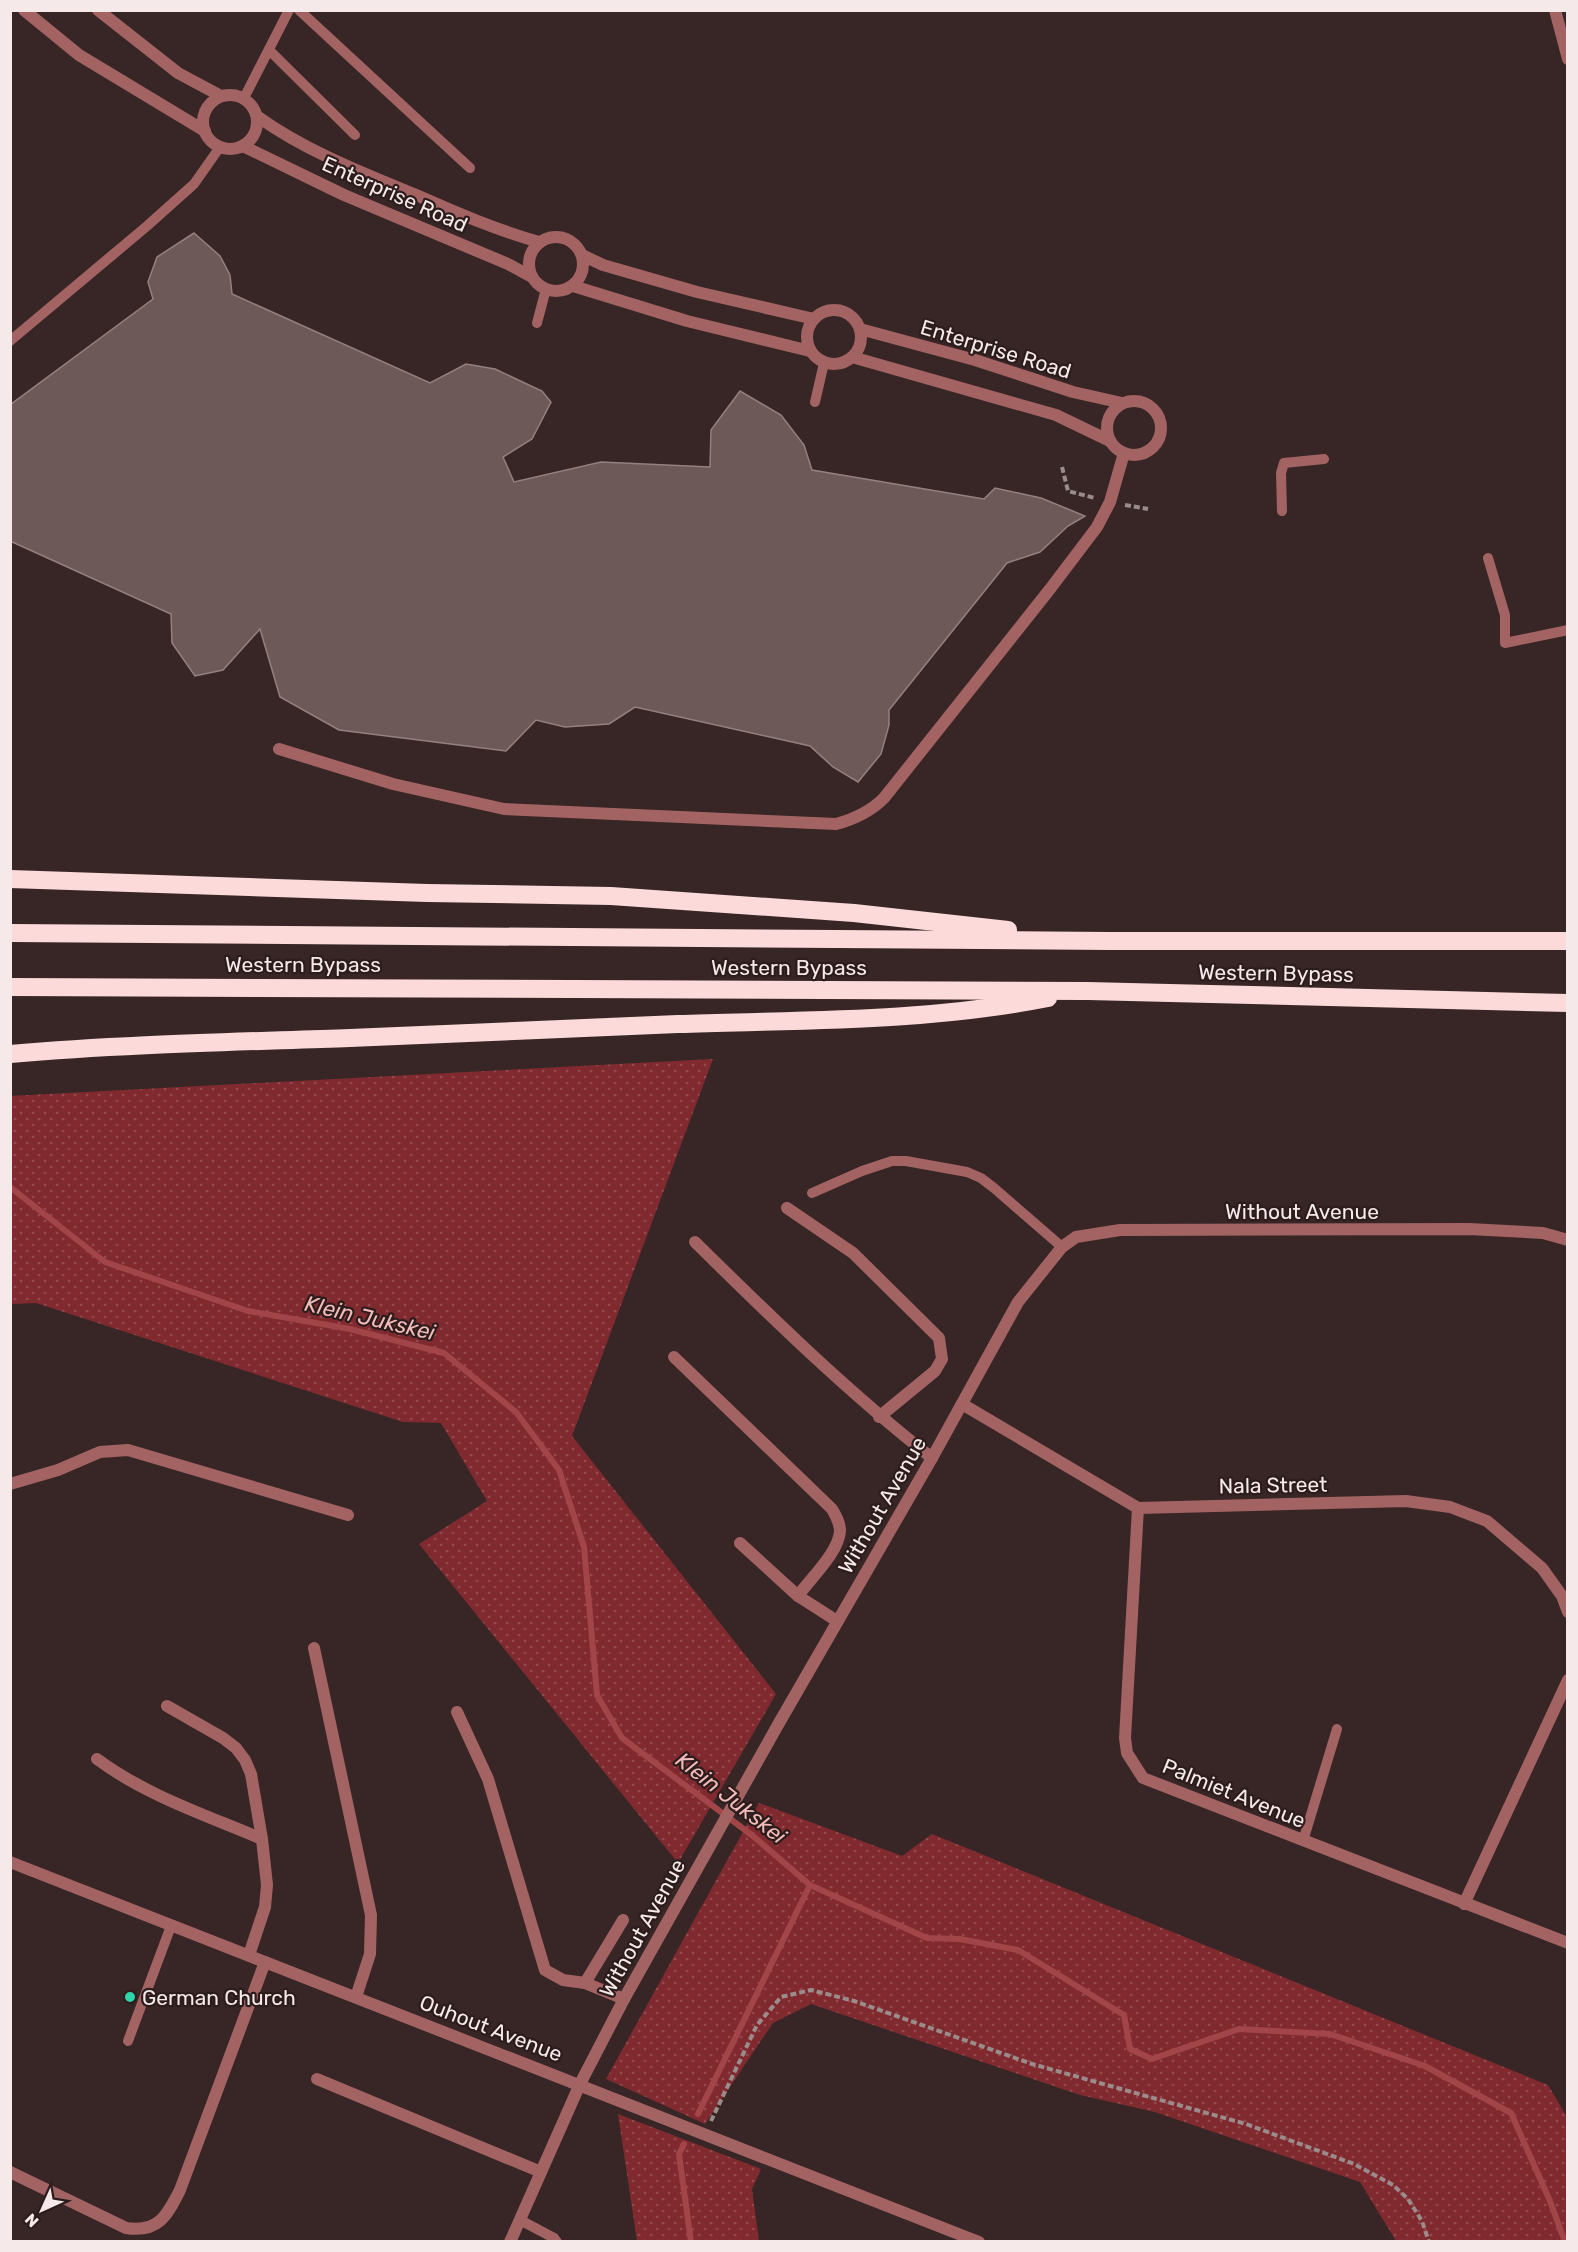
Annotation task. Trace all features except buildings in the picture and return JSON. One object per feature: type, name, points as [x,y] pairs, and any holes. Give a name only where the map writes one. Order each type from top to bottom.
[{"type":"highway","points":[[10,879],[427,893],[611,896],[854,913],[1111,941]]},
{"type":"highway","name":"Western Bypass","points":[[10,933],[1111,941],[1568,941]]},
{"type":"highway","name":"Western Bypass","points":[[10,987],[1088,990],[1568,1003]]},
{"type":"highway","points":[[10,1054],[72,1048],[866,1019],[942,1014],[1009,1006],[1088,990]]},
{"type":"street","points":[[24,10],[79,55],[205,131],[212,142],[220,147],[230,149],[243,146],[253,138],[257,130],[257,116],[252,105],[244,98],[230,94],[221,96],[213,100],[207,108],[204,116],[205,131]]},
{"type":"street","points":[[98,10],[178,73],[221,96]]},
{"type":"street","points":[[1555,10],[1568,59]]},
{"type":"street","name":"Enterprise Road","points":[[257,116],[287,135],[378,180],[461,214],[539,242]]},
{"type":"street","name":"Enterprise Road","points":[[243,146],[344,195],[508,264],[532,277]]},
{"type":"street","points":[[573,286],[583,272],[582,255],[578,247],[564,237],[547,237],[539,242],[529,258],[529,268],[532,277],[546,289],[556,291],[573,286],[687,321],[810,351]]},
{"type":"street","points":[[582,255],[603,265],[697,292],[814,319]]},
{"type":"street","points":[[825,311],[842,311],[850,315],[860,329],[860,346],[852,357],[842,364],[833,365],[816,358],[810,351],[807,332],[814,319],[825,311]]},
{"type":"street","name":"Enterprise Road","points":[[860,329],[975,360],[1073,392],[1122,403]]},
{"type":"street","points":[[852,357],[1056,415],[1110,441]]},
{"type":"street","points":[[1133,400],[1150,405],[1160,419],[1160,436],[1150,450],[1133,455],[1124,453],[1115,448],[1110,441],[1107,422],[1110,414],[1122,403],[1133,400]]},
{"type":"street","points":[[279,749],[393,784],[504,809],[836,824],[850,820],[873,809],[884,798],[1050,590],[1097,527],[1110,502],[1124,453]]},
{"type":"street","points":[[787,1208],[853,1253],[939,1338],[942,1359],[935,1371],[879,1417]]},
{"type":"street","name":"Without Avenue","points":[[510,2241],[580,2084],[624,2000],[1018,1302],[1062,1247],[1076,1237],[1120,1230],[1469,1229],[1543,1233],[1568,1240]]},
{"type":"street","points":[[695,1242],[879,1417],[932,1458]]},
{"type":"street","points":[[674,1357],[832,1509],[840,1530],[833,1551],[798,1596]]},
{"type":"street","points":[[962,1404],[1138,1508]]},
{"type":"street","points":[[10,1484],[58,1470],[100,1452],[128,1450],[348,1515]]},
{"type":"street","name":"Nala Street","points":[[1138,1508],[1406,1501],[1450,1507],[1487,1521],[1542,1569],[1562,1596],[1568,1612]]},
{"type":"street","name":"Palmiet Avenue","points":[[1138,1508],[1125,1738],[1127,1753],[1143,1778],[1568,1943]]},
{"type":"street","points":[[740,1543],[798,1596],[837,1621]]},
{"type":"street","points":[[314,1648],[370,1915],[370,1954],[356,1997]]},
{"type":"street","points":[[1464,1904],[1568,1680]]},
{"type":"street","points":[[167,1706],[223,1737],[236,1748],[251,1774],[267,1885],[265,1907],[249,1955]]},
{"type":"street","points":[[457,1712],[488,1779],[545,1970],[563,1980],[585,1983],[624,2000]]},
{"type":"street","points":[[97,1759],[122,1777],[148,1791],[262,1839]]},
{"type":"street","name":"Ouhout Avenue","points":[[10,1862],[580,2084],[954,2237],[979,2241]]},
{"type":"street","points":[[585,1983],[623,1920]]},
{"type":"street","points":[[10,2172],[126,2228],[140,2230],[152,2227],[163,2218],[172,2207],[180,2190],[265,1962]]},
{"type":"street","points":[[317,2079],[541,2172]]},
{"type":"lane","points":[[244,98],[289,10]]},
{"type":"lane","points":[[299,10],[471,168]]},
{"type":"lane","points":[[269,50],[356,135]]},
{"type":"lane","points":[[10,340],[154,221],[194,184],[220,147]]},
{"type":"lane","points":[[537,323],[546,289]]},
{"type":"lane","points":[[815,402],[824,363]]},
{"type":"lane","points":[[1282,511],[1281,473],[1284,463],[1324,459]]},
{"type":"lane","points":[[1488,558],[1505,615],[1505,643],[1568,630]]},
{"type":"lane","points":[[812,1192],[892,1161],[906,1161],[967,1172],[981,1178],[994,1188],[1062,1247]]},
{"type":"lane","points":[[1303,1841],[1337,1729]]},
{"type":"lane","points":[[128,2041],[171,1926]]},
{"type":"lane","points":[[520,2220],[557,2241]]},
{"type":"path","points":[[705,2134],[757,2025],[781,1996],[811,1990],[854,2001],[1032,2064],[1246,2124],[1354,2164],[1393,2186],[1408,2199],[1422,2222],[1429,2241]]},
{"type":"shaded area","points":[[713,1059],[572,1436],[776,1694],[678,1863],[419,1544],[487,1501],[441,1423],[403,1422],[36,1303],[11,1304],[10,1096]]},
{"type":"shaded area","points":[[759,1803],[902,1856],[932,1834],[1548,2085],[1567,2117],[1567,2241],[1396,2241],[1360,2182],[1155,2112],[1080,2095],[811,2004],[773,2023],[705,2124],[606,2079]]},
{"type":"shaded area","points":[[618,2114],[761,2169],[752,2189],[759,2241],[637,2241]]},
{"type":"waterway","name":"Klein Jukskei","points":[[10,1187],[105,1262],[248,1311],[350,1329],[444,1353],[516,1412],[559,1470],[584,1547],[597,1695],[622,1738],[753,1836],[810,1885],[927,1938],[960,1939],[1018,1950],[1124,2015],[1130,2049],[1152,2059],[1239,2029],[1330,2034],[1425,2066],[1511,2113],[1550,2201],[1565,2242]]},
{"type":"waterway","points":[[698,2114],[810,1885]]},
{"type":"waterway","points":[[684,2144],[679,2154],[691,2242]]},
{"type":"place","name":"German Church","points":[[130,1997]]}]
